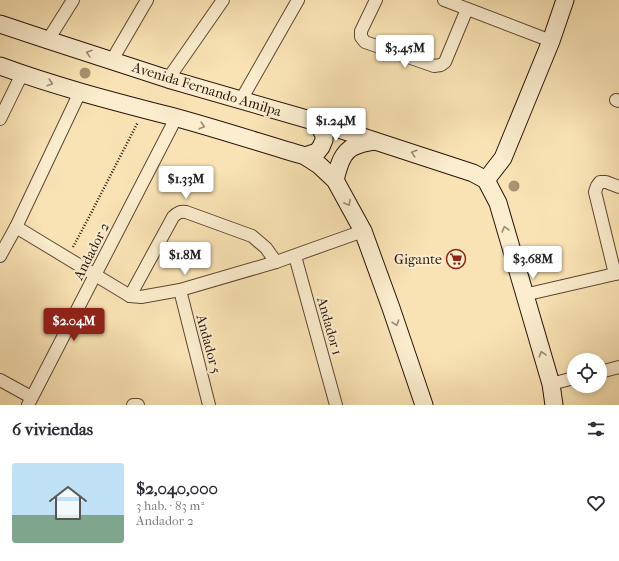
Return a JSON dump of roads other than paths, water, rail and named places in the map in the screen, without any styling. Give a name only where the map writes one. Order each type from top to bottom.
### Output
[{"type":"street","points":[[48,40],[73,0]]},
{"type":"street","points":[[112,60],[147,0]]},
{"type":"street","points":[[168,79],[223,0]]},
{"type":"street","points":[[241,100],[298,0]]},
{"type":"street","points":[[376,0],[361,31],[361,37],[365,42],[434,66],[441,65],[444,62],[467,9]]},
{"type":"street","points":[[444,0],[551,41]]},
{"type":"street","points":[[554,405],[551,384],[498,203],[486,180],[503,158],[551,41],[565,0]]},
{"type":"street","name":"Avenida Fernando Amilpa","points":[[4,28],[48,40],[168,79],[318,122],[456,167],[473,173],[486,180]]},
{"type":"street","points":[[0,66],[80,92],[176,118],[305,156],[320,165],[335,180],[363,231],[424,405]]},
{"type":"street","points":[[0,119],[22,74]]},
{"type":"street","points":[[0,256],[16,227],[80,92]]},
{"type":"street","name":"Andador 2","points":[[30,401],[176,118]]},
{"type":"street","points":[[305,156],[318,152],[324,140],[324,135],[318,122]]},
{"type":"street","points":[[335,180],[345,154],[352,147],[374,140]]},
{"type":"street","points":[[524,295],[617,273],[595,192],[600,182],[606,182],[619,187]]},
{"type":"street","points":[[130,296],[173,217],[179,212],[186,212],[252,236],[266,248],[276,262]]},
{"type":"street","points":[[16,227],[130,296],[141,297],[180,290],[276,262],[363,231]]},
{"type":"street","name":"Andador 1","points":[[295,256],[336,405]]},
{"type":"street","name":"Andador 5","points":[[180,290],[209,405]]},
{"type":"street","points":[[607,370],[619,367]]},
{"type":"street","points":[[0,380],[30,401]]},
{"type":"street","points":[[551,384],[567,380]]},
{"type":"street","points":[[133,405],[138,405]]},
{"type":"place","name":"Gigante","points":[[456,259]]}]
